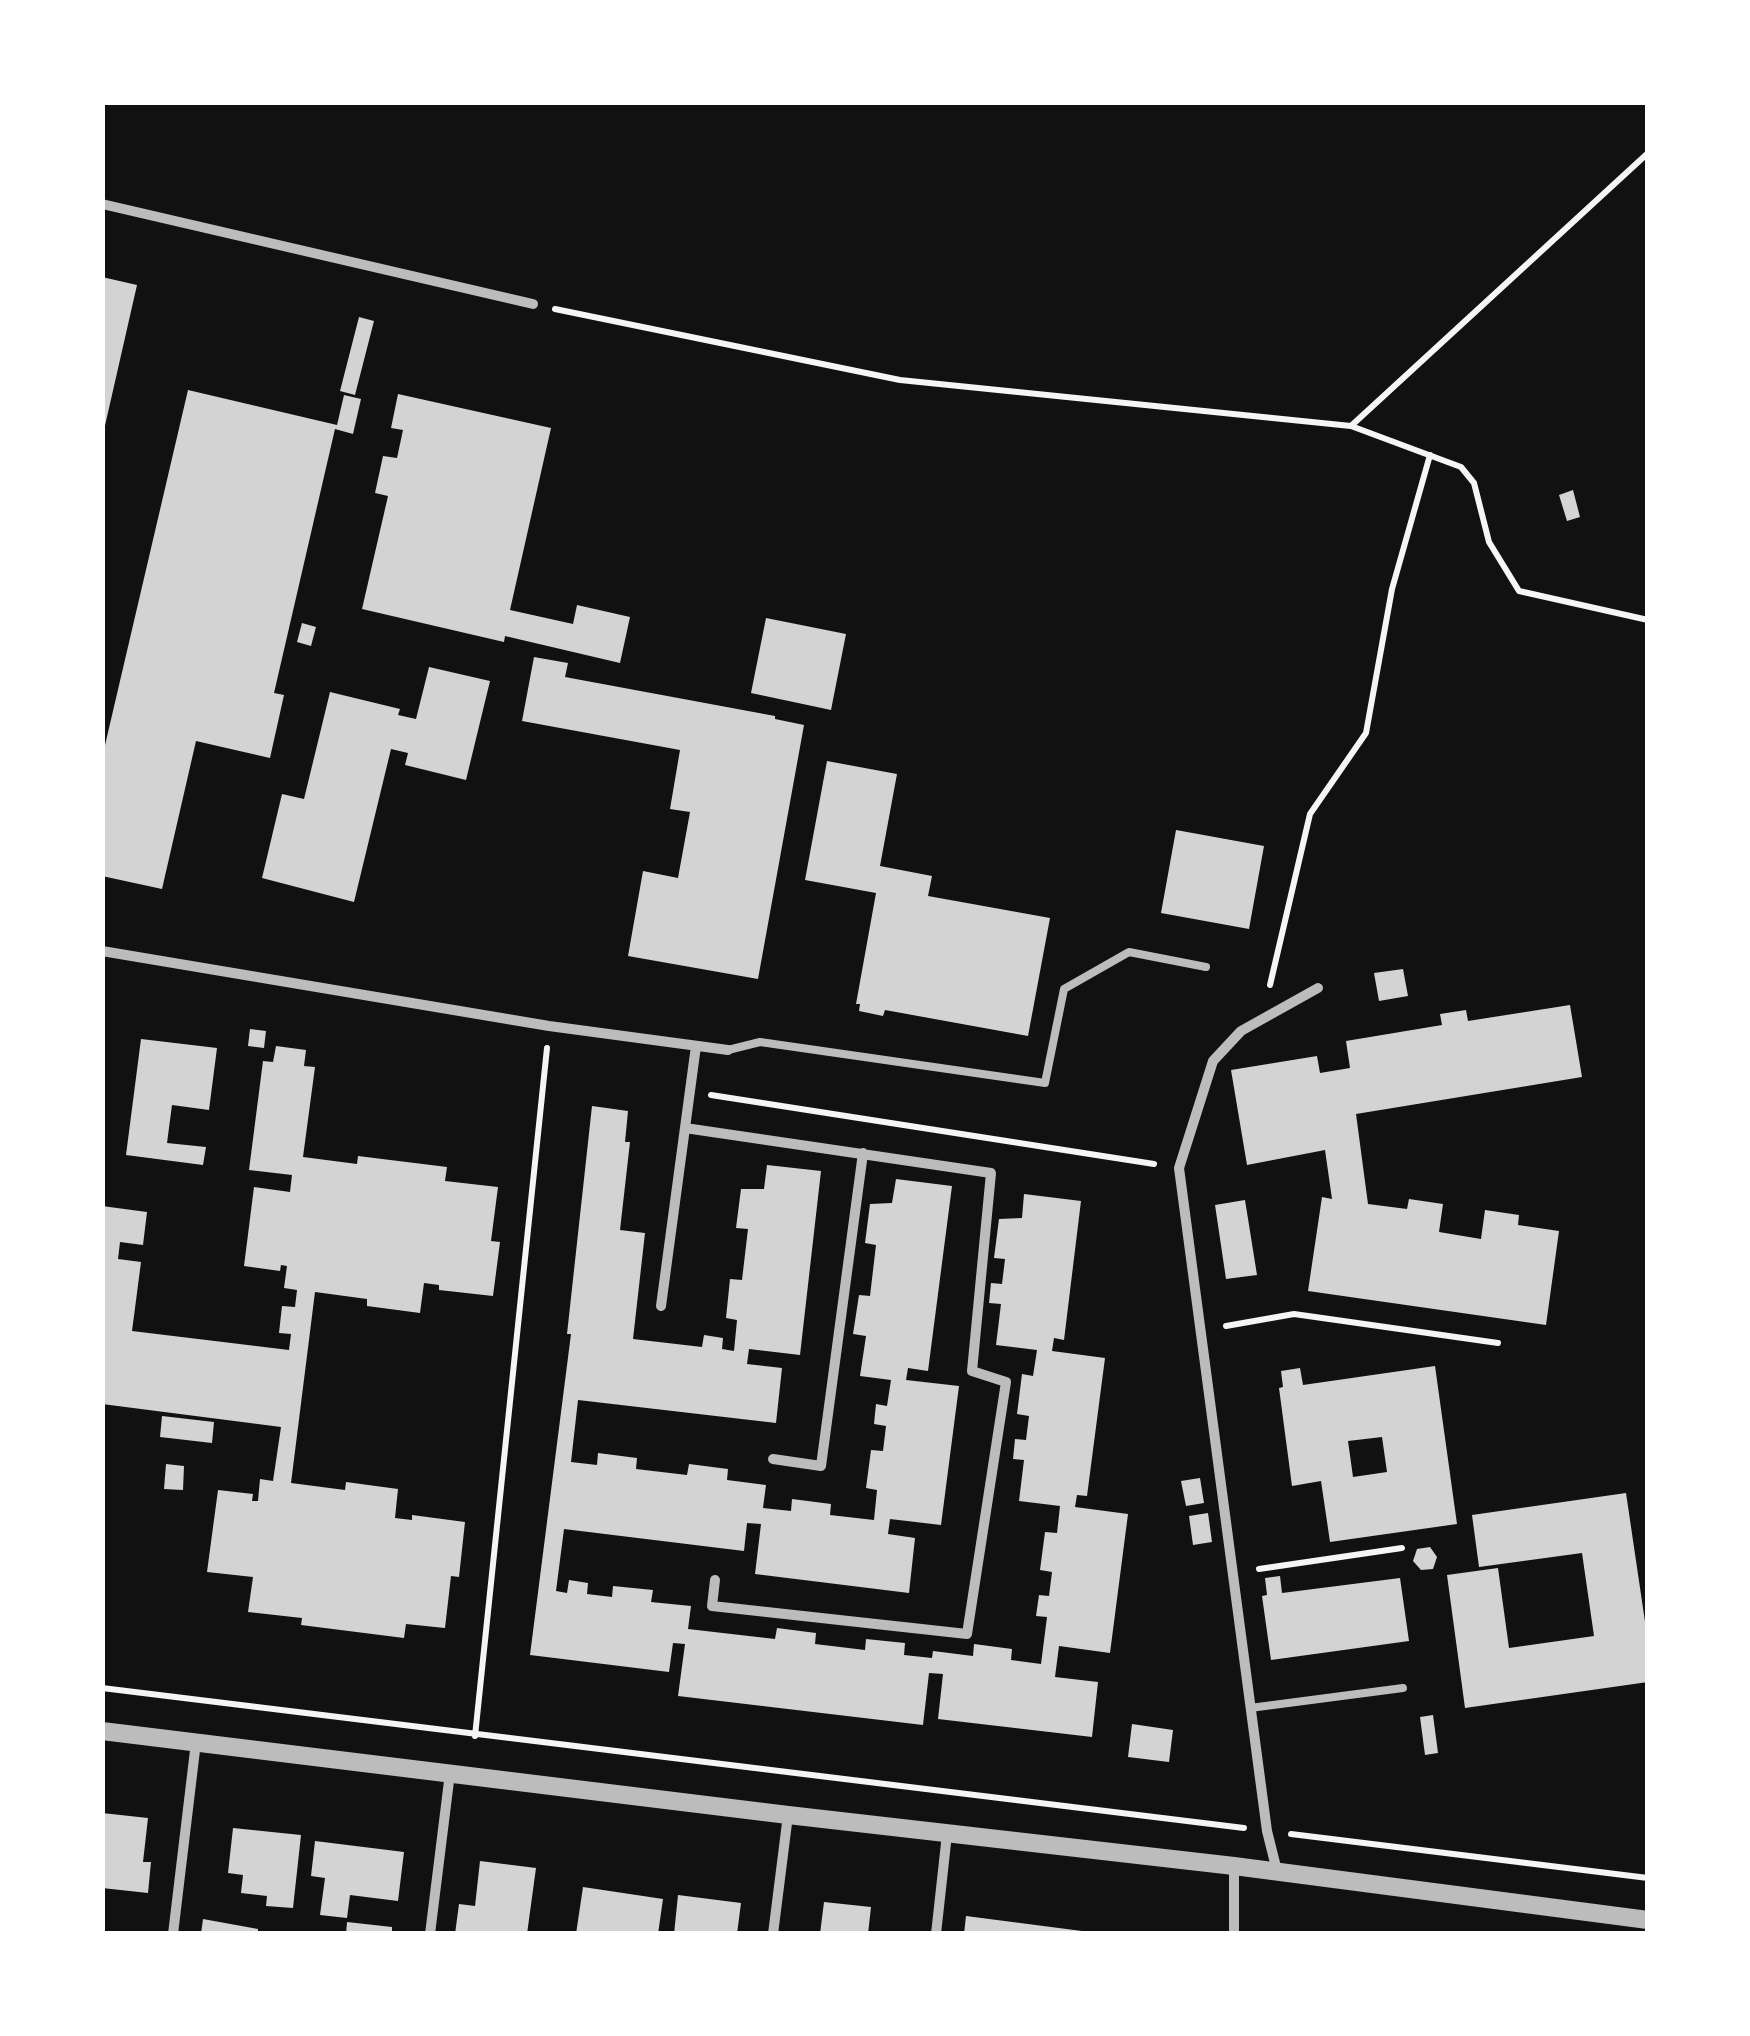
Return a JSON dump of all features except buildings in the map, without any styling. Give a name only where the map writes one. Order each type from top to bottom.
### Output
[{"type":"street","points":[[102,204],[533,304]]},
{"type":"street","points":[[102,952],[549,1026],[728,1050]]},
{"type":"street","points":[[1277,1872],[1266,1831],[1179,1168],[1212,1061],[1241,1032],[1318,988]]},
{"type":"street","points":[[661,1306],[696,1046]]},
{"type":"street","points":[[686,1128],[991,1172],[972,1371],[1006,1382],[967,1634],[712,1606],[715,1580]]},
{"type":"street","points":[[773,1459],[820,1466],[863,1153]]},
{"type":"street","points":[[102,1731],[1234,1866],[1648,1920]]},
{"type":"street","points":[[173,1934],[196,1742]]},
{"type":"street","points":[[430,1934],[459,1774]]},
{"type":"street","points":[[773,1934],[788,1815]]},
{"type":"street","points":[[936,1934],[946,1834]]},
{"type":"street","points":[[1234,1866],[1234,1934]]},
{"type":"lane","points":[[728,1050],[760,1042],[1045,1083],[1064,989],[1129,952],[1206,968]]},
{"type":"lane","points":[[1250,1708],[1403,1688]]},
{"type":"path","points":[[1352,426],[1648,153]]},
{"type":"path","points":[[533,304],[900,380],[1352,426],[1461,467],[1474,483],[1489,542],[1519,591],[1648,620]]},
{"type":"path","points":[[1261,1020],[1310,814],[1366,733],[1392,589],[1430,455]]},
{"type":"path","points":[[459,1774],[476,1735],[549,1026]]},
{"type":"path","points":[[690,1092],[1179,1168]]},
{"type":"path","points":[[1200,1331],[1294,1314],[1498,1343]]},
{"type":"path","points":[[1233,1572],[1402,1548]]},
{"type":"path","points":[[102,1688],[1648,1878]]}]
